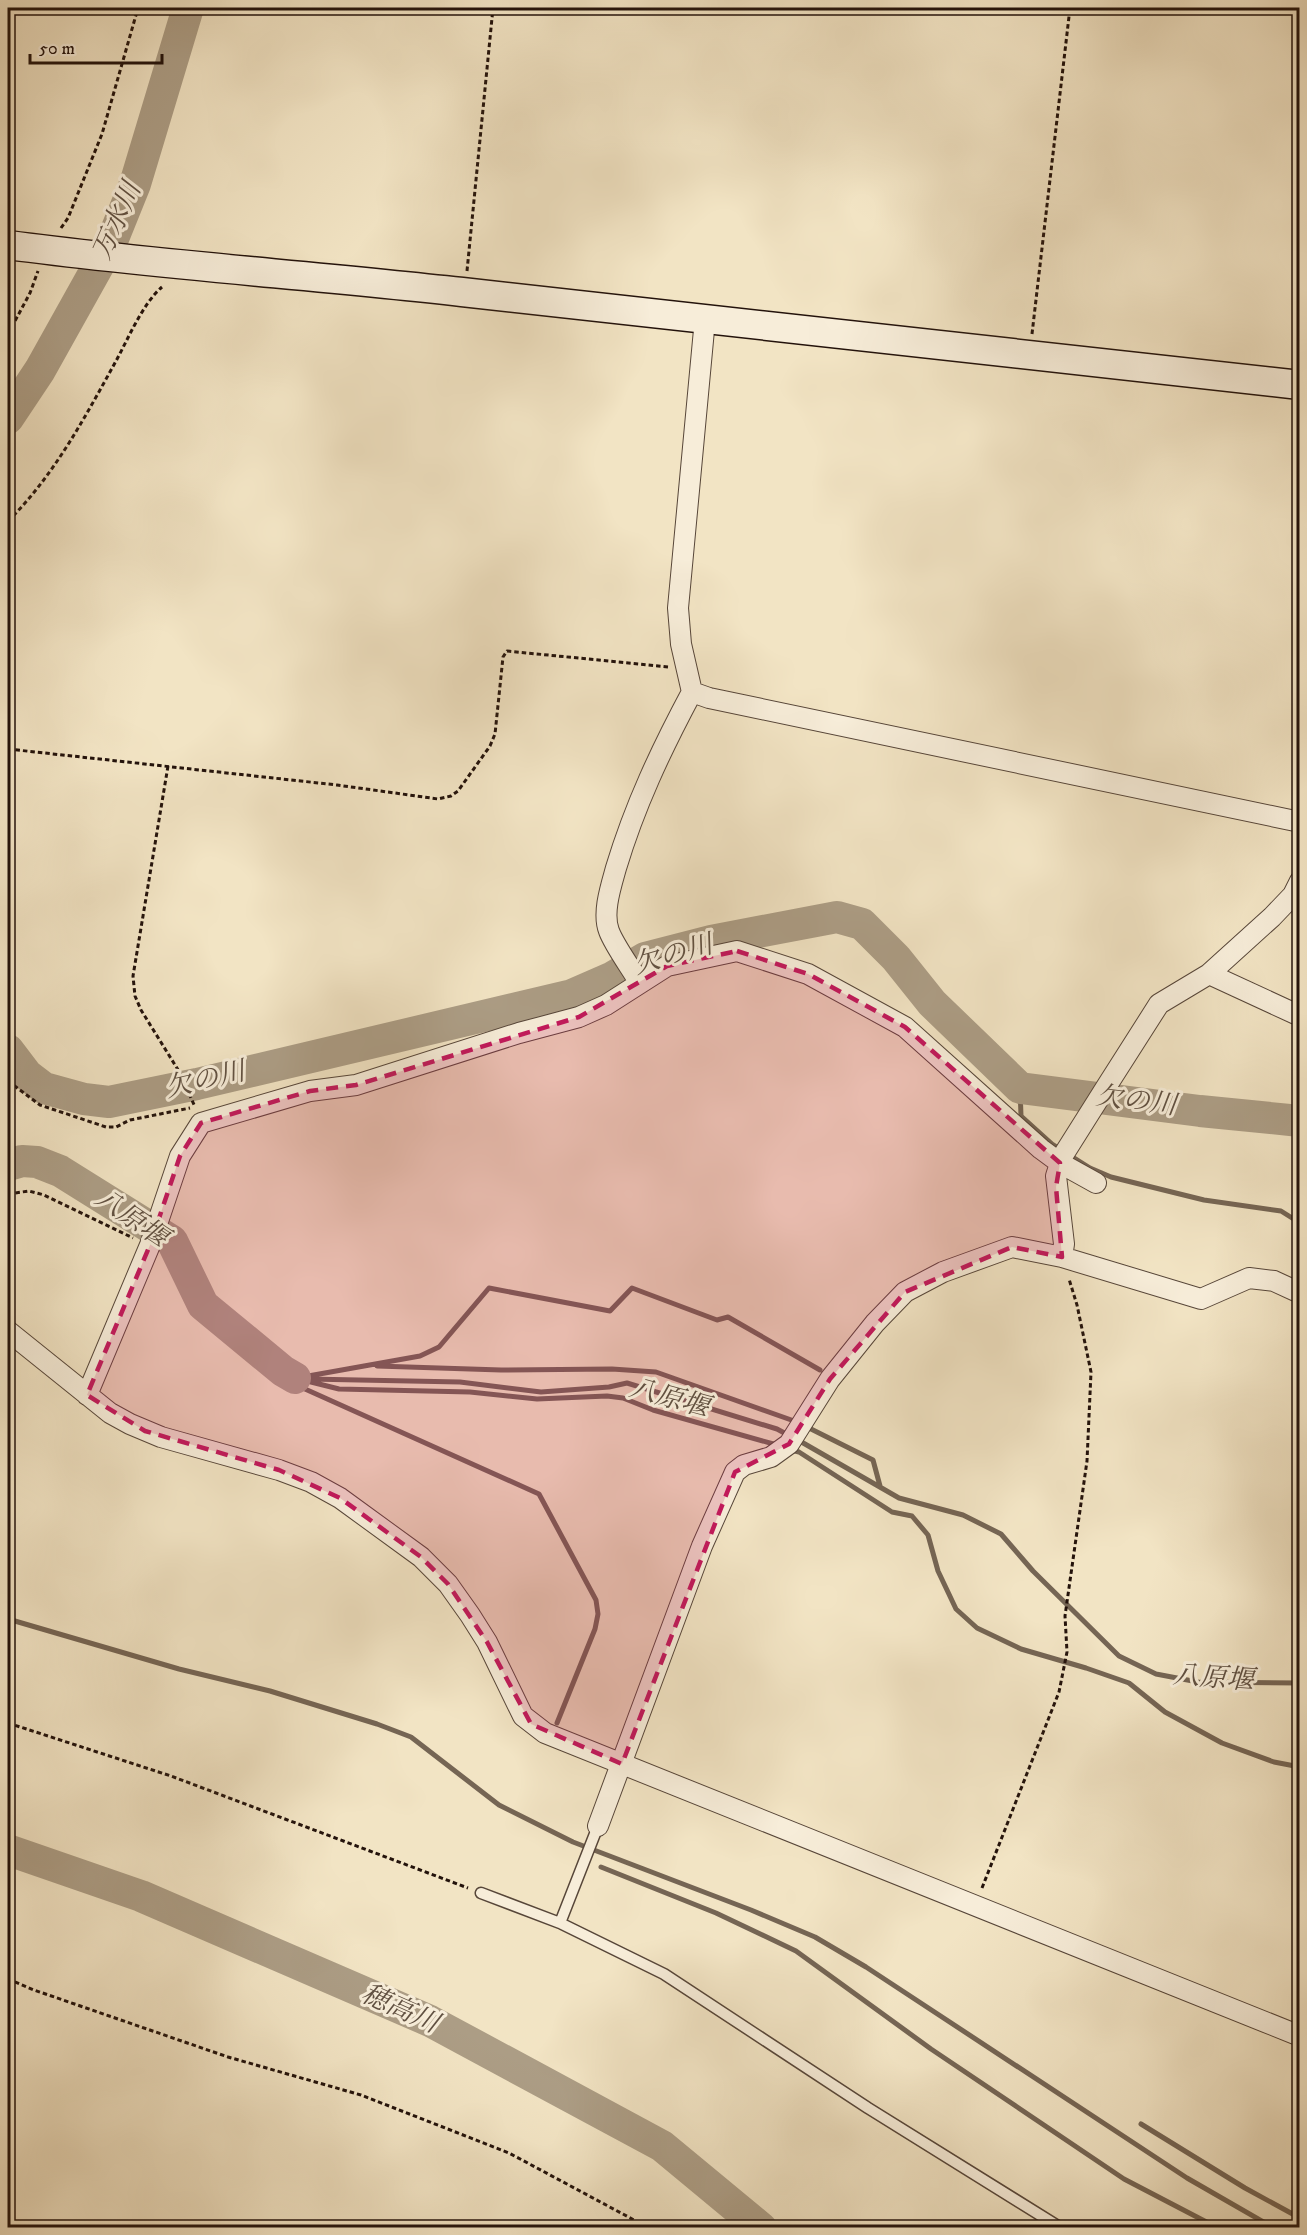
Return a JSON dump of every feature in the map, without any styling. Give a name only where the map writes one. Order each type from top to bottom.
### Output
[{"type":"street","points":[[8,245],[465,292],[1029,357],[1299,385]]},
{"type":"street","points":[[637,979],[609,931],[608,921],[612,883],[629,823],[647,779],[692,692],[681,644],[678,597],[705,319]]},
{"type":"street","points":[[692,692],[721,701],[1299,822]]},
{"type":"street","points":[[1062,1257],[1064,1244],[1056,1176],[1064,1154],[1108,1084],[1159,1004],[1209,974],[1272,917],[1293,895],[1299,881]]},
{"type":"street","points":[[87,1395],[154,1233],[180,1155],[201,1123],[310,1091],[356,1085],[519,1033],[579,1017],[606,1005],[637,979],[667,966],[737,951],[808,974],[905,1027],[1041,1149],[1064,1154],[1096,1183]]},
{"type":"street","points":[[1209,974],[1299,1016]]},
{"type":"street","points":[[595,1834],[702,1546],[735,1472],[744,1465],[771,1457],[789,1444],[830,1379],[875,1323],[905,1292],[943,1272],[1012,1247],[1062,1257],[1200,1299],[1249,1278],[1274,1281],[1299,1293]]},
{"type":"street","points":[[8,1331],[110,1413],[145,1431],[279,1470],[311,1482],[340,1498],[421,1557],[448,1584],[487,1642],[523,1716],[546,1733],[976,1904],[1299,2036]]},
{"type":"lane","points":[[560,1923],[595,1834]]},
{"type":"lane","points":[[481,1893],[560,1923],[664,1974],[878,2114],[1061,2228]]},
{"type":"path","points":[[8,334],[53,251],[102,134],[138,8]]},
{"type":"path","points":[[465,292],[493,8]]},
{"type":"path","points":[[1029,357],[1070,8]]},
{"type":"path","points":[[8,521],[64,451],[141,315],[160,287],[168,286]]},
{"type":"path","points":[[8,749],[438,799],[458,791],[490,746],[495,734],[503,657],[507,651],[686,669]]},
{"type":"path","points":[[168,766],[134,976],[135,996],[193,1100]]},
{"type":"path","points":[[8,1081],[40,1105],[106,1127],[116,1126],[130,1120],[195,1108]]},
{"type":"path","points":[[8,1194],[29,1191],[44,1195],[154,1233]]},
{"type":"path","points":[[976,1904],[1059,1692],[1067,1652],[1065,1616],[1087,1461],[1092,1372],[1077,1305],[1062,1257]]},
{"type":"path","points":[[8,1722],[171,1776],[481,1893]]},
{"type":"path","points":[[8,1979],[228,2057],[361,2095],[509,2153],[649,2228]]},
{"type":"highlighted area","points":[[737,951],[808,974],[905,1027],[1060,1163],[1056,1187],[1062,1257],[1012,1247],[905,1292],[830,1379],[789,1444],[735,1472],[622,1764],[531,1724],[487,1642],[448,1584],[421,1557],[340,1498],[279,1470],[145,1431],[87,1395],[150,1245],[180,1156],[201,1123],[310,1091],[356,1085],[579,1017],[667,966]]},
{"type":"waterway","name":"万水川","points":[[8,418],[40,370],[112,241],[135,184],[188,8]]},
{"type":"waterway","name":"欠の川","points":[[8,1050],[27,1075],[44,1088],[84,1099],[109,1102],[197,1084],[572,995],[611,978],[645,958],[711,941],[837,917],[862,924],[896,958],[932,1003],[1020,1088],[1300,1121]]},
{"type":"waterway","points":[[1020,1088],[1021,1116],[1052,1144],[1090,1168],[1111,1177],[1204,1200],[1281,1211],[1300,1223]]},
{"type":"waterway","name":"八原堰","points":[[8,1165],[22,1161],[37,1162],[60,1171],[172,1241],[203,1305],[283,1371],[295,1378]]},
{"type":"waterway","points":[[297,1378],[420,1356],[439,1347],[489,1288],[610,1311],[632,1288],[717,1320],[728,1317],[820,1370]]},
{"type":"waterway","points":[[377,1366],[501,1370],[612,1369],[656,1372],[797,1422]]},
{"type":"waterway","points":[[295,1378],[339,1389],[470,1392],[537,1399],[607,1396],[623,1398],[653,1410],[777,1445]]},
{"type":"waterway","points":[[297,1379],[305,1389],[539,1494],[596,1600],[598,1614],[595,1629],[557,1723]]},
{"type":"waterway","name":"八原堰","points":[[308,1379],[460,1382],[541,1392],[609,1387],[627,1383],[777,1429],[790,1436]]},
{"type":"waterway","points":[[805,1426],[873,1460],[880,1486]]},
{"type":"waterway","name":"八原堰","points":[[798,1440],[899,1498],[963,1515],[1001,1534],[1033,1571],[1119,1656],[1156,1674],[1198,1682],[1300,1683]]},
{"type":"waterway","points":[[791,1450],[799,1452],[892,1512],[912,1516],[928,1535],[938,1571],[956,1609],[977,1628],[1021,1649],[1129,1683],[1165,1712],[1222,1743],[1274,1762],[1300,1767]]},
{"type":"waterway","points":[[8,1619],[179,1669],[270,1691],[377,1724],[411,1737],[499,1805],[573,1842],[815,1937],[866,1967],[1187,2178],[1274,2228]]},
{"type":"waterway","name":"穂高川","points":[[8,1850],[141,1896],[430,2021],[662,2146],[761,2228]]},
{"type":"waterway","points":[[601,1867],[716,1913],[796,1951],[931,2049],[1124,2179],[1218,2228]]},
{"type":"waterway","points":[[1141,2124],[1245,2188],[1300,2218]]}]
